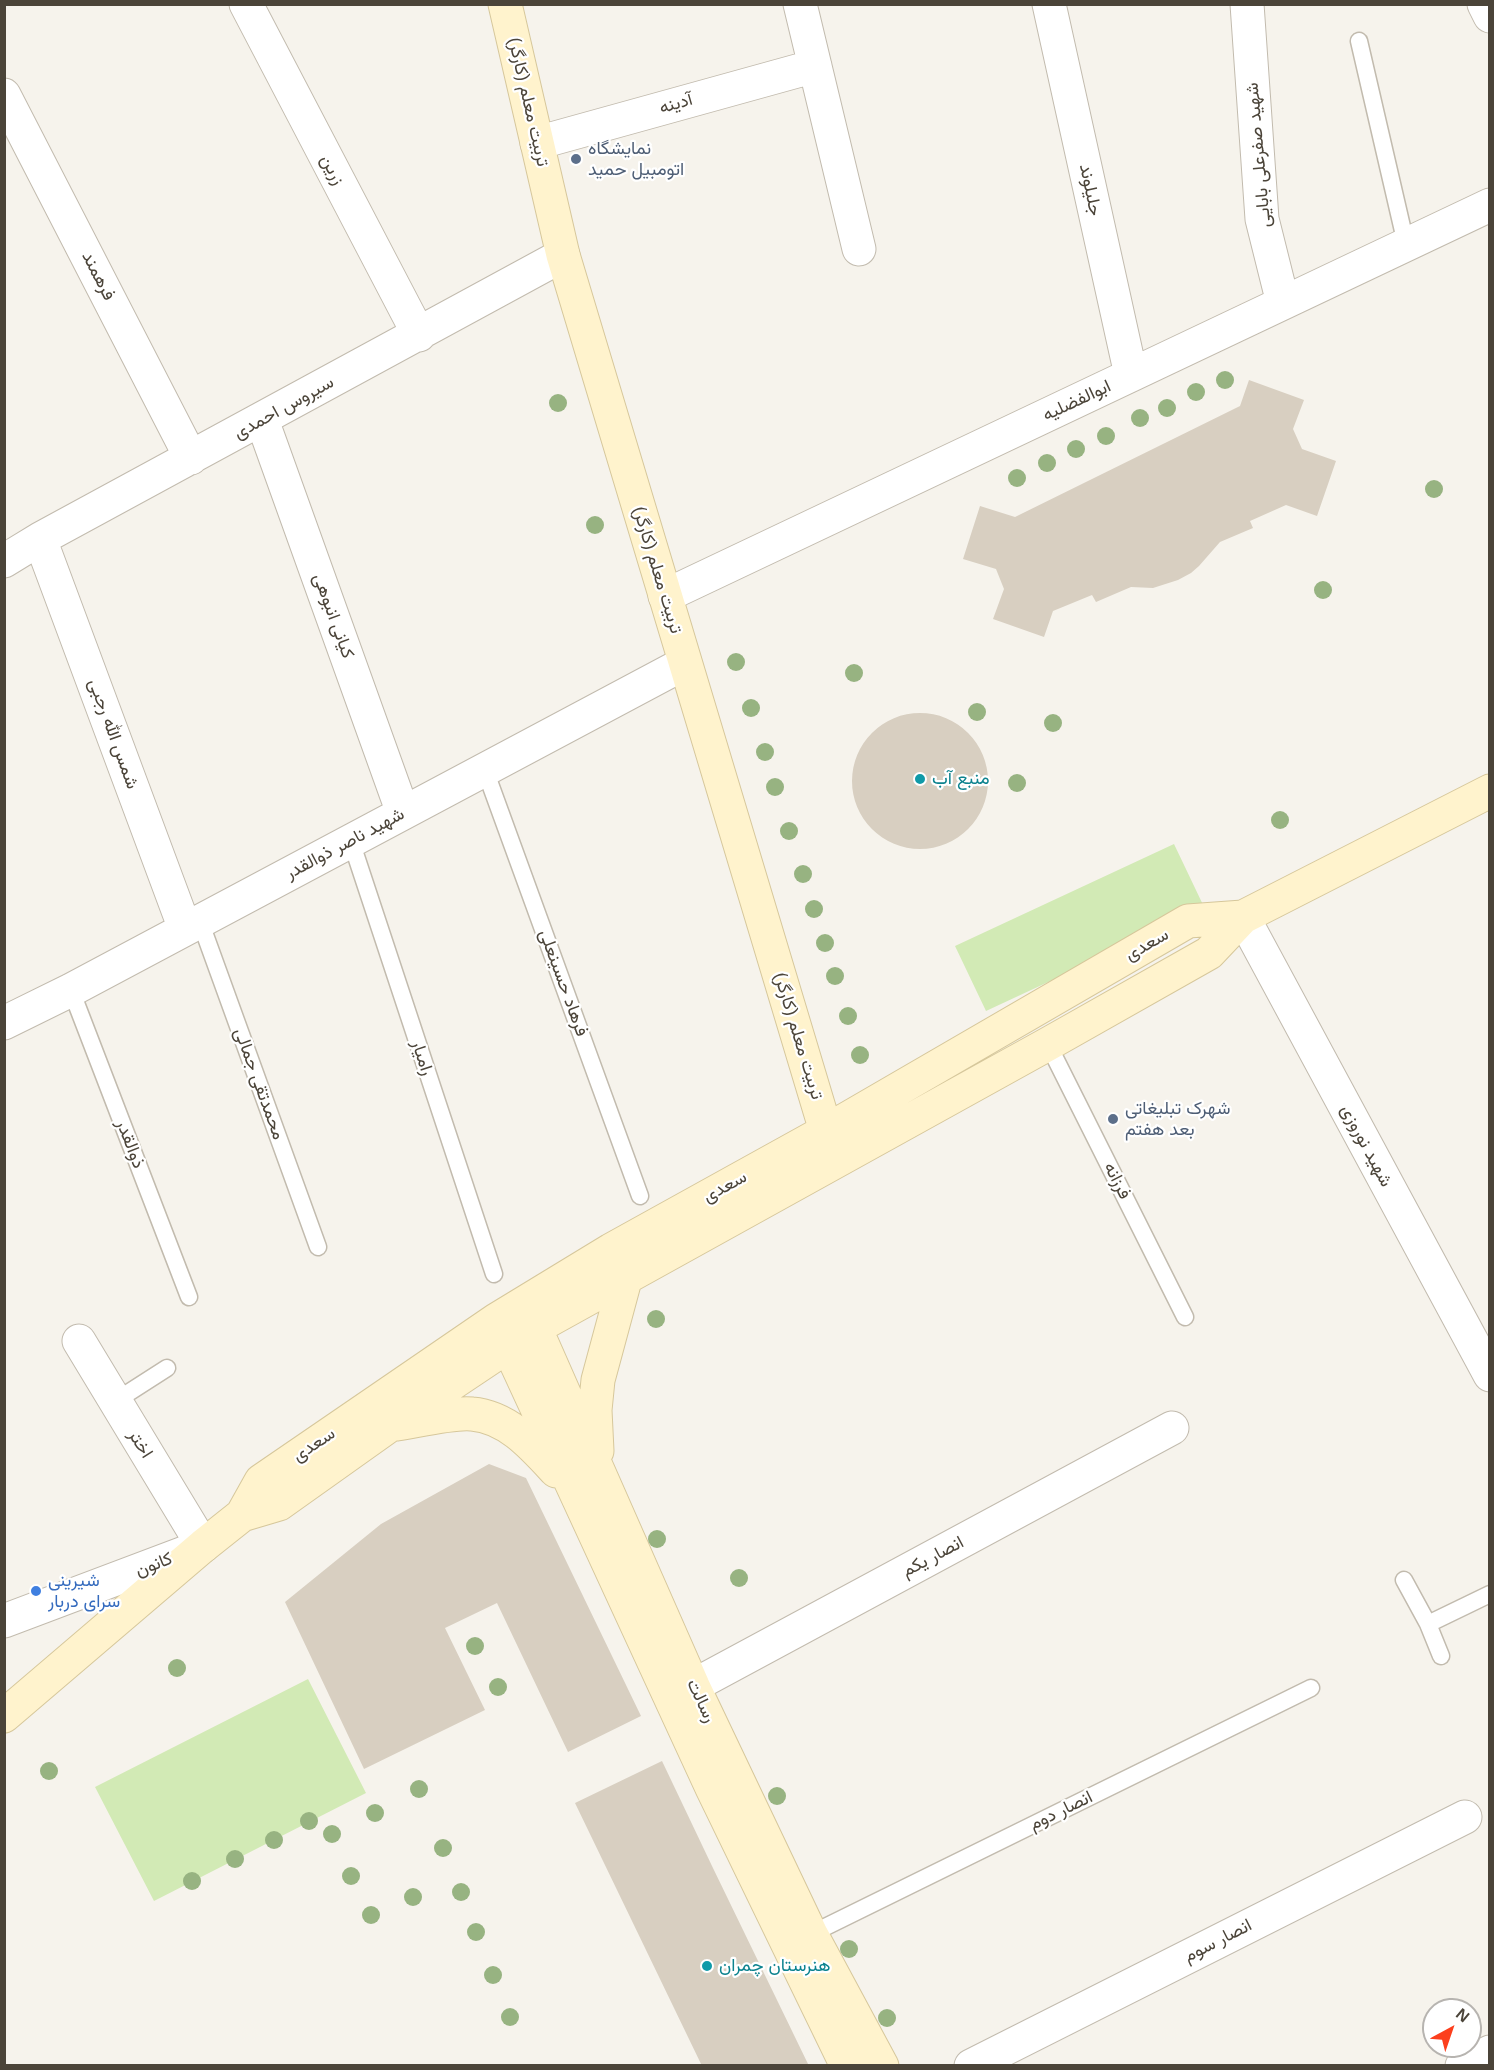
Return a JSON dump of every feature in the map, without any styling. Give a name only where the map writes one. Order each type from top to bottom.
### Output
[{"type":"main road","name":"تربیت معلم (کارگر)","points":[[505,4],[563,255],[826,1131]]},
{"type":"main road","name":"سعدی","points":[[530,1315],[625,1280],[1209,953],[1243,917],[1490,791]]},
{"type":"main road","name":"سعدی","points":[[242,1515],[261,1481],[530,1315],[611,1250],[826,1131],[1188,921],[1243,917]]},
{"type":"main road","points":[[390,1425],[471,1414],[499,1420],[587,1483],[598,1380],[625,1280]]},
{"type":"main road","name":"رسالت","points":[[530,1315],[587,1483],[712,1788],[847,2066]]},
{"type":"main road","name":"سعدی","points":[[4,1716],[242,1515],[279,1504],[390,1425],[502,1333]]},
{"type":"main road","name":"رسالت","points":[[502,1333],[587,1483],[693,1686],[811,1934],[882,2066]]},
{"type":"street","name":"زرین","points":[[246,4],[418,335]]},
{"type":"street","points":[[800,4],[859,249]]},
{"type":"street","name":"جلیلوند","points":[[1049,4],[1131,375]]},
{"type":"street","name":"شهید صفرعلی بابایی","points":[[1247,4],[1262,219],[1283,303]]},
{"type":"street","points":[[1484,4],[1490,16]]},
{"type":"street","name":"آدینه","points":[[537,143],[814,66]]},
{"type":"street","name":"فرهمند","points":[[4,95],[191,458]]},
{"type":"street","name":"ابوالفضلیه","points":[[665,596],[1490,205]]},
{"type":"street","name":"سیروس احمدی","points":[[4,561],[40,538],[262,420],[563,255]]},
{"type":"street","name":"کیانی انبوهی","points":[[262,420],[403,813]]},
{"type":"street","name":"شمس الله رجبی","points":[[40,538],[192,925]]},
{"type":"street","name":"شهید ناصر ذوالقدر","points":[[4,1023],[351,842],[685,663]]},
{"type":"street","name":"شهید نوروزی","points":[[1243,917],[1490,1375]]},
{"type":"street","name":"اختر","points":[[78,1341],[203,1546]]},
{"type":"street","name":"انصار یکم","points":[[693,1686],[1172,1428]]},
{"type":"street","name":"کانون","points":[[4,1621],[203,1546]]},
{"type":"street","name":"انصار سوم","points":[[971,2066],[1465,1817]]},
{"type":"street","points":[[1462,2066],[1490,2052]]},
{"type":"lane","points":[[1359,41],[1406,244]]},
{"type":"lane","name":"فرهاد حسینعلی","points":[[485,770],[640,1196]]},
{"type":"lane","name":"رامیار","points":[[351,842],[494,1274]]},
{"type":"lane","name":"محمدتقی جمالی","points":[[192,925],[318,1247]]},
{"type":"lane","name":"ذوالقدر","points":[[71,990],[189,1297]]},
{"type":"lane","name":"فرزانه","points":[[1048,1044],[1185,1317]]},
{"type":"lane","points":[[114,1402],[167,1368]]},
{"type":"lane","points":[[1404,1580],[1442,1656]]},
{"type":"lane","points":[[1428,1624],[1490,1594]]},
{"type":"lane","name":"انصار دوم","points":[[811,1934],[1311,1688]]},
{"type":"green space","points":[[1174,844],[1205,909],[986,1011],[955,946]]},
{"type":"green space","points":[[308,1679],[366,1793],[154,1901],[95,1787]]},
{"type":"building","points":[[1249,380],[1304,400],[1293,429],[1302,449],[1336,461],[1317,516],[1286,505],[1250,521],[1253,528],[1220,542],[1199,566],[1178,580],[1153,588],[1131,587],[1096,602],[1092,595],[1053,611],[1044,637],[993,619],[1004,589],[996,569],[963,559],[980,506],[1015,517],[1240,406]]},
{"type":"building","points":[[920,713],[946,718],[958,724],[968,733],[977,743],[983,755],[988,781],[983,807],[977,819],[968,829],[958,838],[946,844],[920,849],[894,844],[882,838],[872,829],[863,819],[857,807],[852,781],[857,755],[863,743],[872,733],[882,724],[894,718]]},
{"type":"building","points":[[489,1464],[526,1478],[641,1716],[568,1752],[497,1603],[445,1628],[485,1710],[364,1769],[285,1602],[381,1524]]},
{"type":"building","name":"هنرستان چمران","points":[[662,1761],[809,2066],[702,2066],[575,1803]]},
{"type":"place","name":"نمایشگاه اتومبیل حمید","points":[[576,159]]},
{"type":"place","name":"منبع آب","points":[[920,779]]},
{"type":"place","name":"شهرک تبلیغاتی بعد هفتم","points":[[1113,1119]]},
{"type":"place","name":"شیرینی سرای دربار","points":[[36,1591]]},
{"type":"place","name":"هنرستان چمران","points":[[707,1966]]}]
